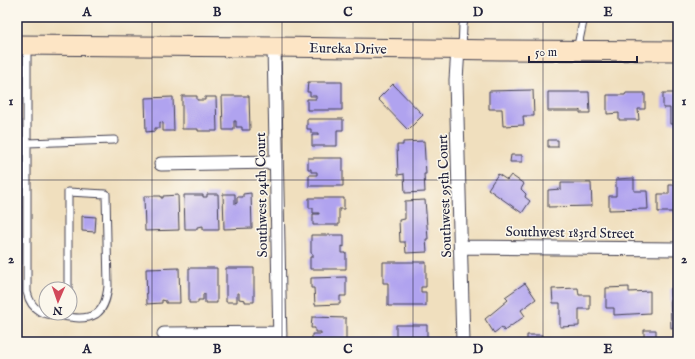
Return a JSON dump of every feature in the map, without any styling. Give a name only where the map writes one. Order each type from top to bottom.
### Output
[{"type":"main road","name":"Eureka Drive","points":[[22,46],[678,51]]},
{"type":"street","name":"Southwest 94th Court","points":[[274,47],[280,338]]},
{"type":"street","name":"Southwest 95th Court","points":[[460,49],[456,80],[463,342]]},
{"type":"street","points":[[161,164],[276,162]]},
{"type":"street","name":"Southwest 183rd Street","points":[[461,247],[678,249]]},
{"type":"street","points":[[164,334],[280,338]]},
{"type":"lane","points":[[460,49],[465,17]]},
{"type":"lane","points":[[577,51],[584,17]]},
{"type":"lane","points":[[22,46],[27,143],[27,292],[29,300],[38,309]]},
{"type":"lane","points":[[27,143],[114,140]]},
{"type":"lane","points":[[68,281],[68,192],[106,194],[107,298],[103,306],[96,314],[78,318]]},
{"type":"building","points":[[308,82],[342,82],[342,110],[307,110],[307,99],[316,99],[316,96],[310,96],[310,92],[307,92]]},
{"type":"building","points":[[393,84],[423,115],[408,130],[378,99]]},
{"type":"building","points":[[675,89],[678,89],[678,124],[670,124],[670,108],[663,108],[663,93],[675,93]]},
{"type":"building","points":[[533,90],[534,116],[523,116],[524,125],[503,126],[502,109],[489,109],[489,91]]},
{"type":"building","points":[[548,92],[589,92],[590,113],[580,113],[580,110],[548,111]]},
{"type":"building","points":[[626,93],[645,93],[645,109],[638,109],[639,120],[619,120],[619,113],[607,114],[607,95],[625,95]]},
{"type":"building","points":[[182,96],[197,96],[197,100],[205,100],[205,97],[216,97],[217,131],[182,129]]},
{"type":"building","points":[[222,96],[249,96],[250,130],[242,130],[242,127],[236,127],[236,121],[234,121],[234,130],[223,130]]},
{"type":"building","points":[[173,97],[174,131],[163,131],[163,123],[160,122],[160,128],[155,128],[155,131],[146,132],[145,98]]},
{"type":"building","points":[[307,119],[343,119],[343,130],[337,130],[337,146],[312,146],[312,135],[318,135],[318,133],[311,133],[311,129],[307,129]]},
{"type":"building","points":[[548,140],[558,140],[558,147],[548,147]]},
{"type":"building","points":[[424,141],[426,174],[424,174],[425,192],[405,193],[404,174],[398,175],[397,145],[403,145],[403,142]]},
{"type":"building","points":[[511,155],[522,155],[522,162],[510,162]]},
{"type":"building","points":[[308,158],[343,158],[343,186],[309,186],[309,175],[317,175],[317,172],[311,172],[311,169],[308,169]]},
{"type":"building","points":[[498,174],[507,180],[511,175],[524,184],[521,189],[526,194],[525,197],[530,201],[522,213],[488,189]]},
{"type":"building","points":[[634,178],[634,191],[647,191],[648,209],[609,210],[609,196],[616,196],[616,179]]},
{"type":"building","points":[[561,183],[591,183],[592,206],[548,207],[548,190],[561,189]]},
{"type":"building","points":[[678,184],[678,214],[673,214],[673,212],[658,212],[658,194],[669,194],[669,185]]},
{"type":"building","points":[[251,193],[252,228],[224,229],[223,194],[235,194],[235,204],[237,203],[237,197],[243,197],[243,194]]},
{"type":"building","points":[[207,194],[218,194],[219,230],[203,230],[203,226],[197,227],[197,229],[185,229],[184,195],[203,195],[203,197],[207,197]]},
{"type":"building","points":[[178,195],[179,230],[145,231],[144,196],[161,196],[161,198],[163,198],[163,196]]},
{"type":"building","points":[[309,198],[344,198],[344,209],[339,209],[339,225],[313,225],[313,214],[319,213],[313,213],[313,208],[309,208]]},
{"type":"building","points":[[425,200],[428,239],[426,239],[427,252],[406,253],[405,242],[400,242],[399,220],[405,219],[405,201]]},
{"type":"building","points":[[82,216],[96,217],[95,232],[82,231]]},
{"type":"building","points":[[311,235],[344,235],[344,247],[342,246],[342,253],[346,253],[346,269],[310,269],[310,257],[313,257],[313,254],[311,253]]},
{"type":"building","points":[[383,262],[426,262],[426,287],[421,287],[421,292],[426,292],[426,306],[388,306],[388,283],[383,283]]},
{"type":"building","points":[[179,268],[180,303],[166,303],[166,301],[162,300],[162,303],[147,304],[146,269]]},
{"type":"building","points":[[189,268],[217,268],[217,303],[205,303],[205,294],[203,294],[203,300],[198,300],[198,303],[189,303]]},
{"type":"building","points":[[226,268],[254,268],[254,302],[245,302],[245,300],[239,299],[239,293],[237,293],[237,302],[226,302]]},
{"type":"building","points":[[346,277],[346,296],[340,296],[340,304],[315,305],[314,288],[311,288],[311,278]]},
{"type":"building","points":[[525,283],[536,299],[521,310],[525,316],[504,331],[502,327],[494,333],[485,319],[508,300],[505,297]]},
{"type":"building","points":[[629,287],[629,292],[650,291],[650,313],[614,315],[614,308],[606,308],[606,288]]},
{"type":"building","points":[[578,288],[579,295],[590,295],[590,309],[579,309],[579,326],[560,327],[560,303],[553,303],[552,289]]},
{"type":"building","points":[[670,289],[678,289],[678,327],[671,328]]},
{"type":"building","points":[[312,317],[346,318],[346,342],[312,342],[312,334],[321,334],[321,332],[315,332],[315,328],[311,328]]},
{"type":"building","points":[[396,325],[427,325],[427,342],[396,342]]},
{"type":"building","points":[[644,330],[656,330],[656,342],[644,342]]},
{"type":"building","points":[[527,335],[542,335],[542,342],[527,342]]}]
